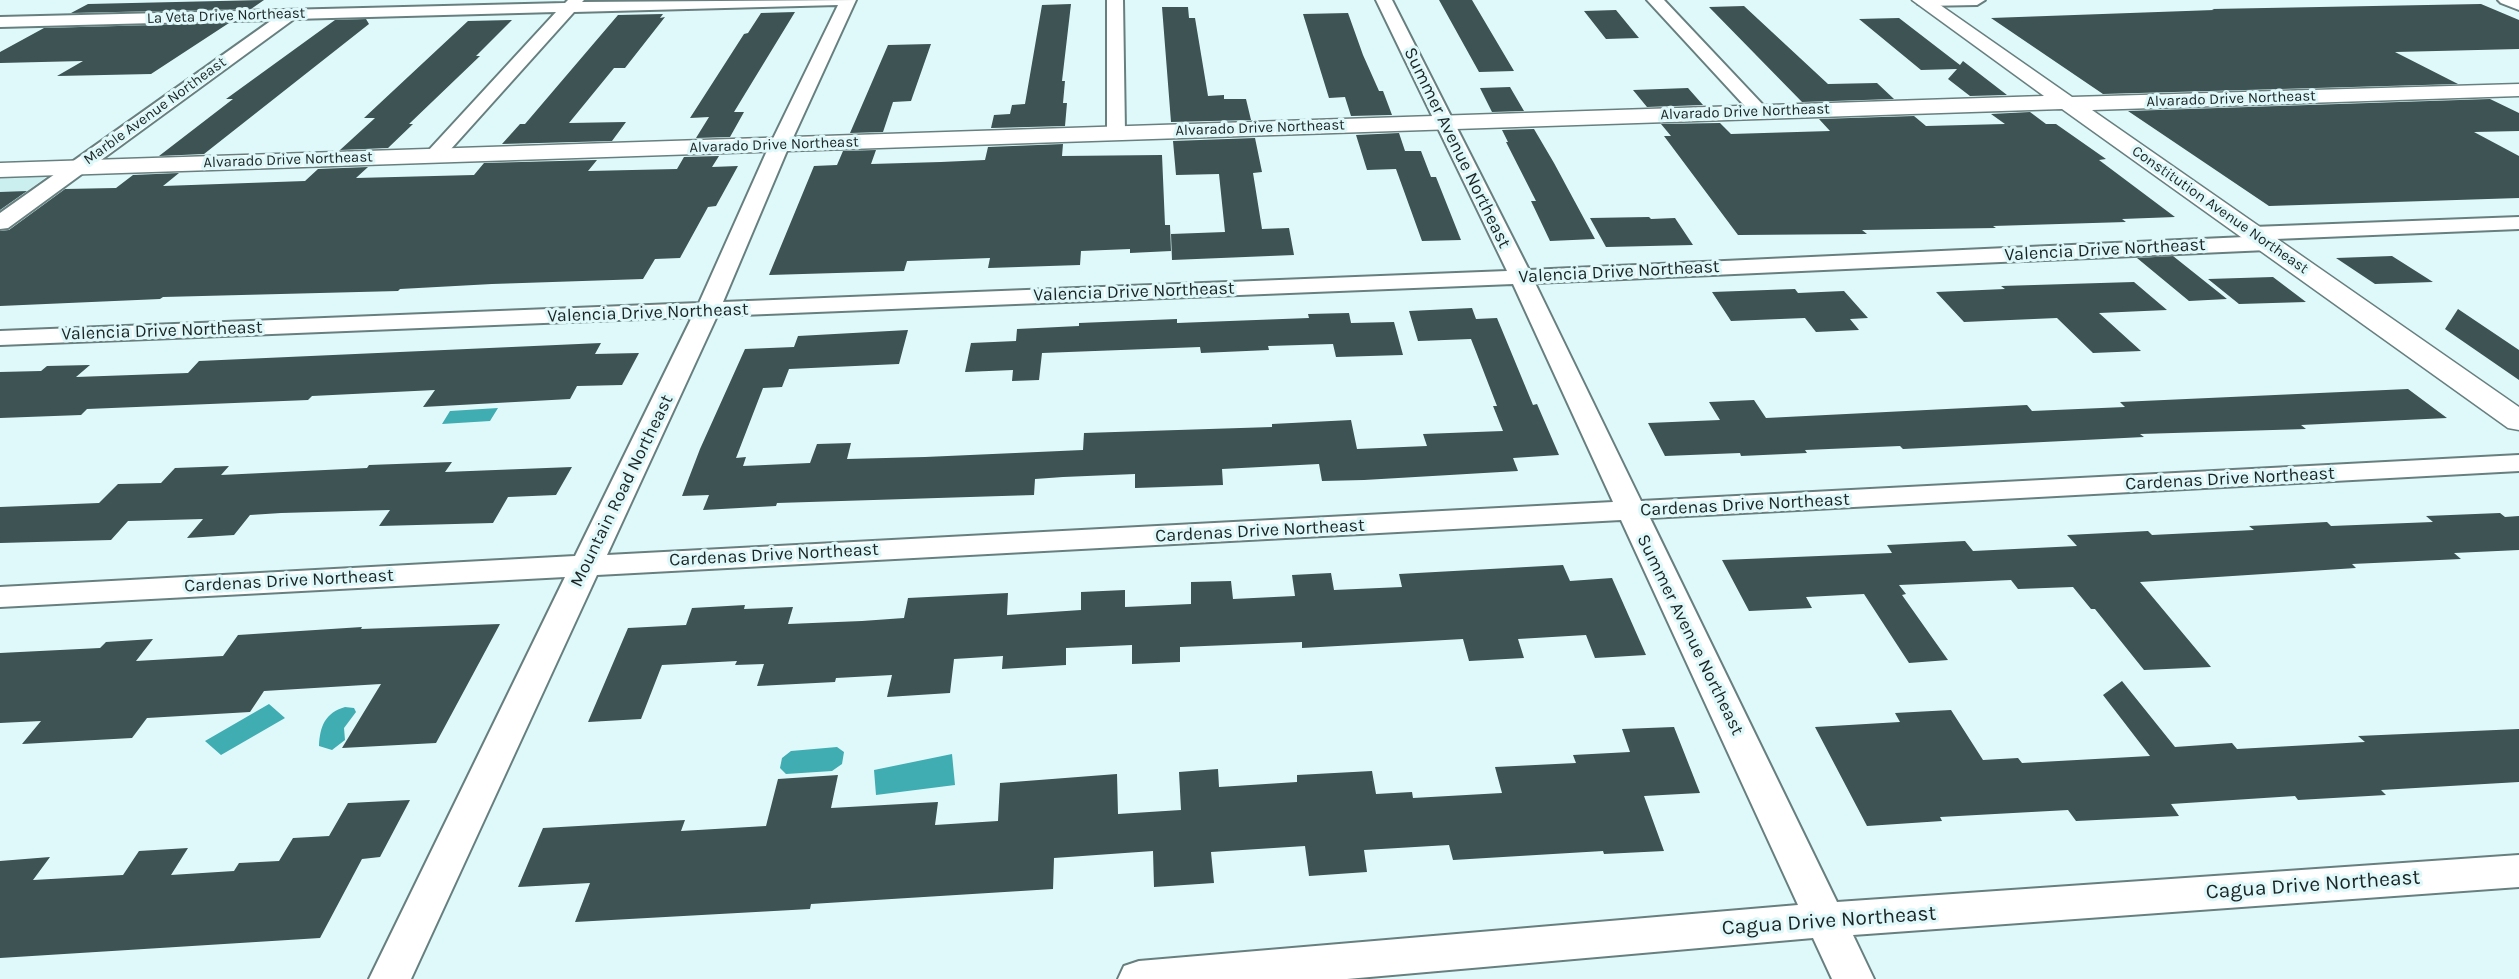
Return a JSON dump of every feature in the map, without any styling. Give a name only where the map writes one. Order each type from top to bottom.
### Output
[{"type":"street","name":"Marble Avenue Northeast","points":[[0,223],[311,0]]},
{"type":"street","name":"La Veta Drive Northeast","points":[[0,22],[290,15],[573,3],[847,0]]},
{"type":"street","name":"Mountain Road Northeast","points":[[390,979],[708,310],[780,145],[847,0]]},
{"type":"street","points":[[1115,0],[1116,132]]},
{"type":"street","name":"Summer Avenue Northeast","points":[[1384,0],[1521,276],[1853,979]]},
{"type":"street","points":[[1655,0],[1759,111]]},
{"type":"street","points":[[1922,1],[1977,0]]},
{"type":"street","points":[[2506,0],[2519,5]]},
{"type":"street","name":"Constitution Avenue Northeast","points":[[1922,1],[2518,419]]},
{"type":"street","points":[[435,155],[573,3]]},
{"type":"street","points":[[0,22],[32,6]]},
{"type":"street","name":"Alvarado Drive Northeast","points":[[0,170],[2041,102],[2070,104],[2519,90]]},
{"type":"street","name":"Valencia Drive Northeast","points":[[0,338],[1521,276],[2519,224]]},
{"type":"street","name":"Cardenas Drive Northeast","points":[[0,597],[2519,463]]},
{"type":"street","name":"Cagua Drive Northeast","points":[[1139,979],[1825,920],[2519,871]]},
{"type":"shaded area","points":[[37,175],[46,177],[0,211],[0,177]]},
{"type":"water","points":[[498,408],[490,421],[442,424],[450,411]]},
{"type":"water","points":[[269,704],[285,718],[221,755],[205,741]]},
{"type":"water","points":[[345,707],[354,708],[356,712],[344,728],[345,740],[332,750],[319,746],[325,721],[333,713]]},
{"type":"water","points":[[837,747],[844,752],[842,764],[832,771],[786,774],[780,768],[782,758],[791,751]]},
{"type":"water","points":[[952,754],[955,785],[876,795],[874,770]]},
{"type":"building","points":[[264,0],[251,9],[71,13],[88,4]]},
{"type":"building","points":[[1439,0],[1472,0],[1514,71],[1479,72]]},
{"type":"building","points":[[1071,4],[1062,81],[1065,81],[1063,103],[1067,103],[1065,126],[991,128],[994,115],[1010,114],[1012,105],[1025,104],[1042,5]]},
{"type":"building","points":[[2481,4],[2519,20],[2519,49],[2395,52],[2458,84],[2103,94],[1991,18],[2214,10],[2212,9]]},
{"type":"building","points":[[1744,6],[1828,84],[1877,83],[1894,99],[1802,102],[1709,7]]},
{"type":"building","points":[[1162,7],[1188,7],[1189,18],[1195,18],[1208,96],[1224,95],[1224,99],[1246,99],[1251,120],[1171,122]]},
{"type":"building","points":[[1616,10],[1639,38],[1606,39],[1584,11]]},
{"type":"building","points":[[795,12],[734,112],[744,112],[730,137],[696,138],[709,117],[690,118],[744,34],[748,33],[761,13]]},
{"type":"building","points":[[1348,13],[1363,55],[1379,91],[1383,91],[1392,115],[1351,116],[1345,97],[1329,98],[1303,14]]},
{"type":"building","points":[[663,14],[660,18],[665,17],[625,68],[614,68],[569,123],[626,122],[612,141],[502,144],[520,124],[525,124],[618,15]]},
{"type":"building","points":[[1899,18],[1960,65],[1963,61],[2007,95],[1970,96],[1948,79],[1957,69],[1921,70],[1859,19]]},
{"type":"building","points":[[366,19],[369,24],[204,154],[159,156],[233,99],[226,99],[335,20]]},
{"type":"building","points":[[512,20],[476,56],[480,56],[409,124],[413,124],[388,148],[340,150],[375,118],[364,118],[468,21]]},
{"type":"building","points":[[229,23],[151,74],[57,76],[83,61],[0,63],[0,52],[44,28]]},
{"type":"building","points":[[931,44],[911,101],[893,102],[883,132],[850,133],[888,45]]},
{"type":"building","points":[[1510,87],[1524,111],[1492,112],[1480,88]]},
{"type":"building","points":[[1688,88],[1703,105],[1647,107],[1633,90]]},
{"type":"building","points":[[2490,99],[2519,113],[2519,131],[2474,132],[2519,156],[2519,198],[2269,206],[2128,111]]},
{"type":"building","points":[[2030,112],[2046,124],[2056,124],[2106,159],[2099,160],[2175,217],[2122,219],[2126,222],[1993,226],[1996,228],[1862,230],[1867,234],[1738,235],[1664,136],[1671,136],[1661,124],[1720,123],[1731,134],[1830,131],[1819,119],[1914,116],[1926,126],[2005,124],[1991,114]]},
{"type":"building","points":[[1534,129],[1595,239],[1550,241],[1531,201],[1536,201],[1502,130]]},
{"type":"building","points":[[1399,133],[1405,151],[1421,151],[1431,177],[1436,177],[1461,240],[1422,241],[1396,169],[1367,170],[1356,135]]},
{"type":"building","points":[[1255,138],[1262,172],[1253,173],[1262,229],[1289,228],[1294,255],[1172,260],[1171,234],[1225,232],[1219,174],[1176,175],[1173,141]]},
{"type":"building","points":[[1063,144],[1062,156],[1162,155],[1165,225],[1170,225],[1171,251],[1130,253],[1130,249],[1081,251],[1080,265],[988,268],[990,258],[907,261],[904,271],[769,275],[814,166],[837,165],[843,151],[876,150],[871,164],[941,162],[985,160],[988,147]]},
{"type":"building","points":[[719,156],[712,167],[738,166],[716,206],[708,207],[680,258],[655,259],[643,279],[492,284],[400,289],[398,291],[163,297],[160,299],[0,306],[0,231],[9,230],[65,189],[116,188],[133,175],[179,173],[163,186],[305,181],[318,169],[368,167],[356,178],[474,175],[484,163],[597,160],[588,171],[677,169],[684,157]]},
{"type":"building","points":[[27,191],[0,210],[0,192]]},
{"type":"building","points":[[1649,217],[1651,219],[1675,218],[1693,245],[1606,247],[1590,218]]},
{"type":"building","points":[[2173,256],[2227,299],[2189,301],[2137,258]]},
{"type":"building","points":[[2392,256],[2433,282],[2375,284],[2336,258]]},
{"type":"building","points":[[2273,277],[2306,302],[2239,304],[2208,279]]},
{"type":"building","points":[[2134,282],[2167,310],[2099,313],[2141,351],[2093,353],[2057,318],[1964,322],[1936,292],[2005,289],[2001,286]]},
{"type":"building","points":[[1795,289],[1798,293],[1844,291],[1868,318],[1850,319],[1859,330],[1816,332],[1805,318],[1731,321],[1712,292]]},
{"type":"building","points":[[1472,308],[1476,319],[1497,318],[1533,405],[1537,404],[1559,455],[1513,458],[1518,471],[1364,480],[1322,481],[1319,464],[1222,469],[1223,485],[1135,488],[1135,474],[1035,479],[1034,495],[777,503],[776,506],[703,510],[709,495],[682,496],[700,449],[745,349],[794,347],[798,336],[908,330],[899,364],[789,369],[782,387],[763,388],[736,458],[746,457],[743,466],[810,463],[817,444],[851,443],[847,459],[1083,450],[1084,433],[1272,427],[1272,424],[1351,420],[1357,449],[1427,446],[1423,434],[1503,431],[1493,406],[1497,406],[1471,339],[1418,341],[1409,311]]},
{"type":"building","points":[[2458,309],[2519,350],[2519,380],[2445,329]]},
{"type":"building","points":[[1349,313],[1351,323],[1394,322],[1403,355],[1336,357],[1333,344],[1268,346],[1269,350],[1201,353],[1200,347],[1042,353],[1039,380],[1012,381],[1013,370],[965,372],[971,343],[1016,341],[1017,329],[1079,326],[1079,323],[1177,319],[1177,323],[1309,318],[1308,314]]},
{"type":"building","points":[[601,343],[595,354],[639,353],[622,385],[577,386],[570,399],[423,407],[435,390],[312,396],[308,400],[87,409],[81,415],[0,418],[0,372],[41,371],[47,366],[90,365],[76,377],[188,373],[199,361]]},
{"type":"building","points":[[2408,389],[2447,418],[2301,425],[2306,429],[2140,434],[2144,437],[1903,449],[1900,446],[1805,450],[1807,453],[1741,456],[1740,453],[1665,456],[1648,423],[1720,420],[1709,402],[1754,400],[1766,418],[2027,405],[2032,411],[2125,407],[2120,402]]},
{"type":"building","points":[[452,462],[445,472],[572,467],[556,495],[508,497],[493,523],[379,526],[390,510],[281,513],[250,515],[234,535],[187,538],[203,519],[128,521],[111,540],[0,543],[0,507],[99,503],[118,484],[161,483],[175,468],[229,466],[221,475]]},
{"type":"building","points":[[2500,513],[2505,517],[2519,516],[2519,550],[2454,553],[2461,559],[2352,564],[2356,568],[2140,582],[2211,667],[2144,670],[2095,609],[2091,609],[2073,587],[2018,589],[2011,580],[1899,585],[1906,594],[1902,595],[1948,660],[1909,663],[1864,594],[1806,597],[1812,608],[1749,611],[1722,560],[1892,553],[1887,545],[1965,541],[1973,551],[2077,546],[2067,535],[2148,531],[2152,535],[2254,530],[2249,526],[2327,522],[2331,526],[2433,522],[2426,516]]},
{"type":"building","points":[[1563,565],[1570,581],[1612,578],[1646,655],[1595,658],[1586,635],[1518,639],[1524,658],[1469,661],[1463,639],[1302,648],[1302,642],[1180,647],[1180,662],[1132,664],[1132,645],[1066,648],[1066,665],[1002,669],[1003,656],[954,659],[950,693],[887,697],[892,675],[836,678],[835,682],[757,686],[764,664],[735,665],[737,661],[662,665],[641,719],[588,722],[628,628],[686,625],[692,608],[745,605],[744,609],[793,607],[788,624],[862,621],[904,618],[908,598],[1008,593],[1007,615],[1081,610],[1081,592],[1125,590],[1125,607],[1191,604],[1191,582],[1231,581],[1233,599],[1295,596],[1292,575],[1331,573],[1334,590],[1402,587],[1399,574]]},
{"type":"building","points":[[500,624],[436,743],[342,748],[381,684],[264,691],[250,712],[147,718],[132,738],[22,744],[41,721],[0,723],[0,653],[100,648],[106,642],[153,639],[136,661],[223,656],[238,635],[362,627],[361,629]]},
{"type":"building","points":[[2122,681],[2175,747],[2232,743],[2237,749],[2365,742],[2358,736],[2519,729],[2519,782],[2381,790],[2386,795],[2298,800],[2295,796],[2171,804],[2179,816],[2076,821],[2068,810],[1940,817],[1942,821],[1867,826],[1815,727],[1900,722],[1895,713],[1951,710],[1983,760],[2018,758],[2022,763],[2150,756],[2103,695]]},
{"type":"building","points":[[1674,727],[1700,793],[1644,796],[1664,851],[1604,854],[1603,851],[1453,860],[1449,845],[1364,850],[1367,872],[1309,876],[1305,846],[1211,852],[1214,883],[1154,887],[1153,851],[1054,858],[1053,889],[811,904],[810,909],[575,922],[590,883],[518,887],[543,828],[685,820],[681,831],[766,826],[778,779],[838,775],[831,808],[938,802],[935,825],[998,821],[1000,783],[1117,774],[1118,814],[1181,810],[1179,772],[1218,769],[1219,787],[1297,782],[1297,775],[1372,771],[1376,794],[1412,792],[1413,798],[1502,793],[1495,767],[1576,763],[1573,755],[1630,752],[1622,729]]},
{"type":"building","points":[[410,800],[380,857],[362,859],[320,938],[0,958],[0,861],[50,857],[33,880],[123,875],[139,851],[188,848],[171,875],[234,871],[239,863],[279,861],[293,838],[329,836],[348,803]]}]
